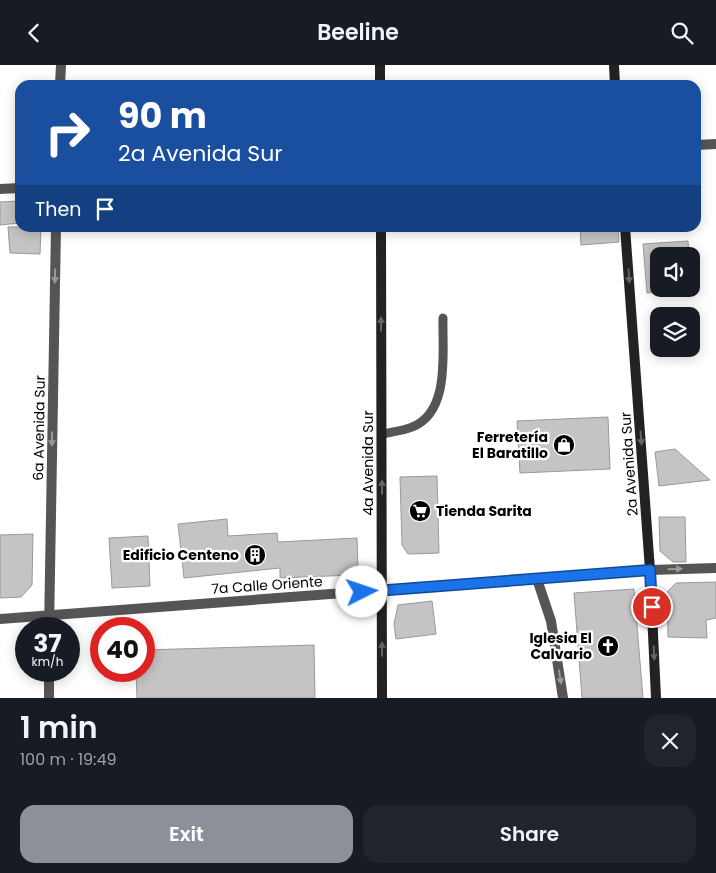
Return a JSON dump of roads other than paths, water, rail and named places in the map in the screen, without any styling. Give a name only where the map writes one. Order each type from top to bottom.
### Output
[{"type":"main road","points":[[380,65],[380,80]]},
{"type":"main road","points":[[614,65],[615,80]]},
{"type":"main road","name":"4a Avenida Sur","points":[[381,232],[382,698]]},
{"type":"main road","name":"2a Avenida Sur","points":[[626,232],[650,570],[656,698]]},
{"type":"street","points":[[60,80],[61,65]]},
{"type":"street","points":[[701,145],[716,144]]},
{"type":"street","points":[[0,189],[15,188]]},
{"type":"street","name":"6a Avenida Sur","points":[[49,616],[56,232]]},
{"type":"street","name":"7a Calle Oriente","points":[[0,619],[650,570],[716,568]]},
{"type":"street","points":[[537,579],[551,621],[563,698]]},
{"type":"street","points":[[49,682],[49,698]]},
{"type":"lane","points":[[382,434],[413,427],[429,415],[440,393],[443,318]]},
{"type":"place","name":"Ferretería El Baratillo","points":[[564,445]]},
{"type":"place","name":"Tienda Sarita","points":[[420,511]]},
{"type":"place","name":"Edificio Centeno","points":[[255,555]]},
{"type":"place","name":"Iglesia El Calvario","points":[[608,646]]}]
